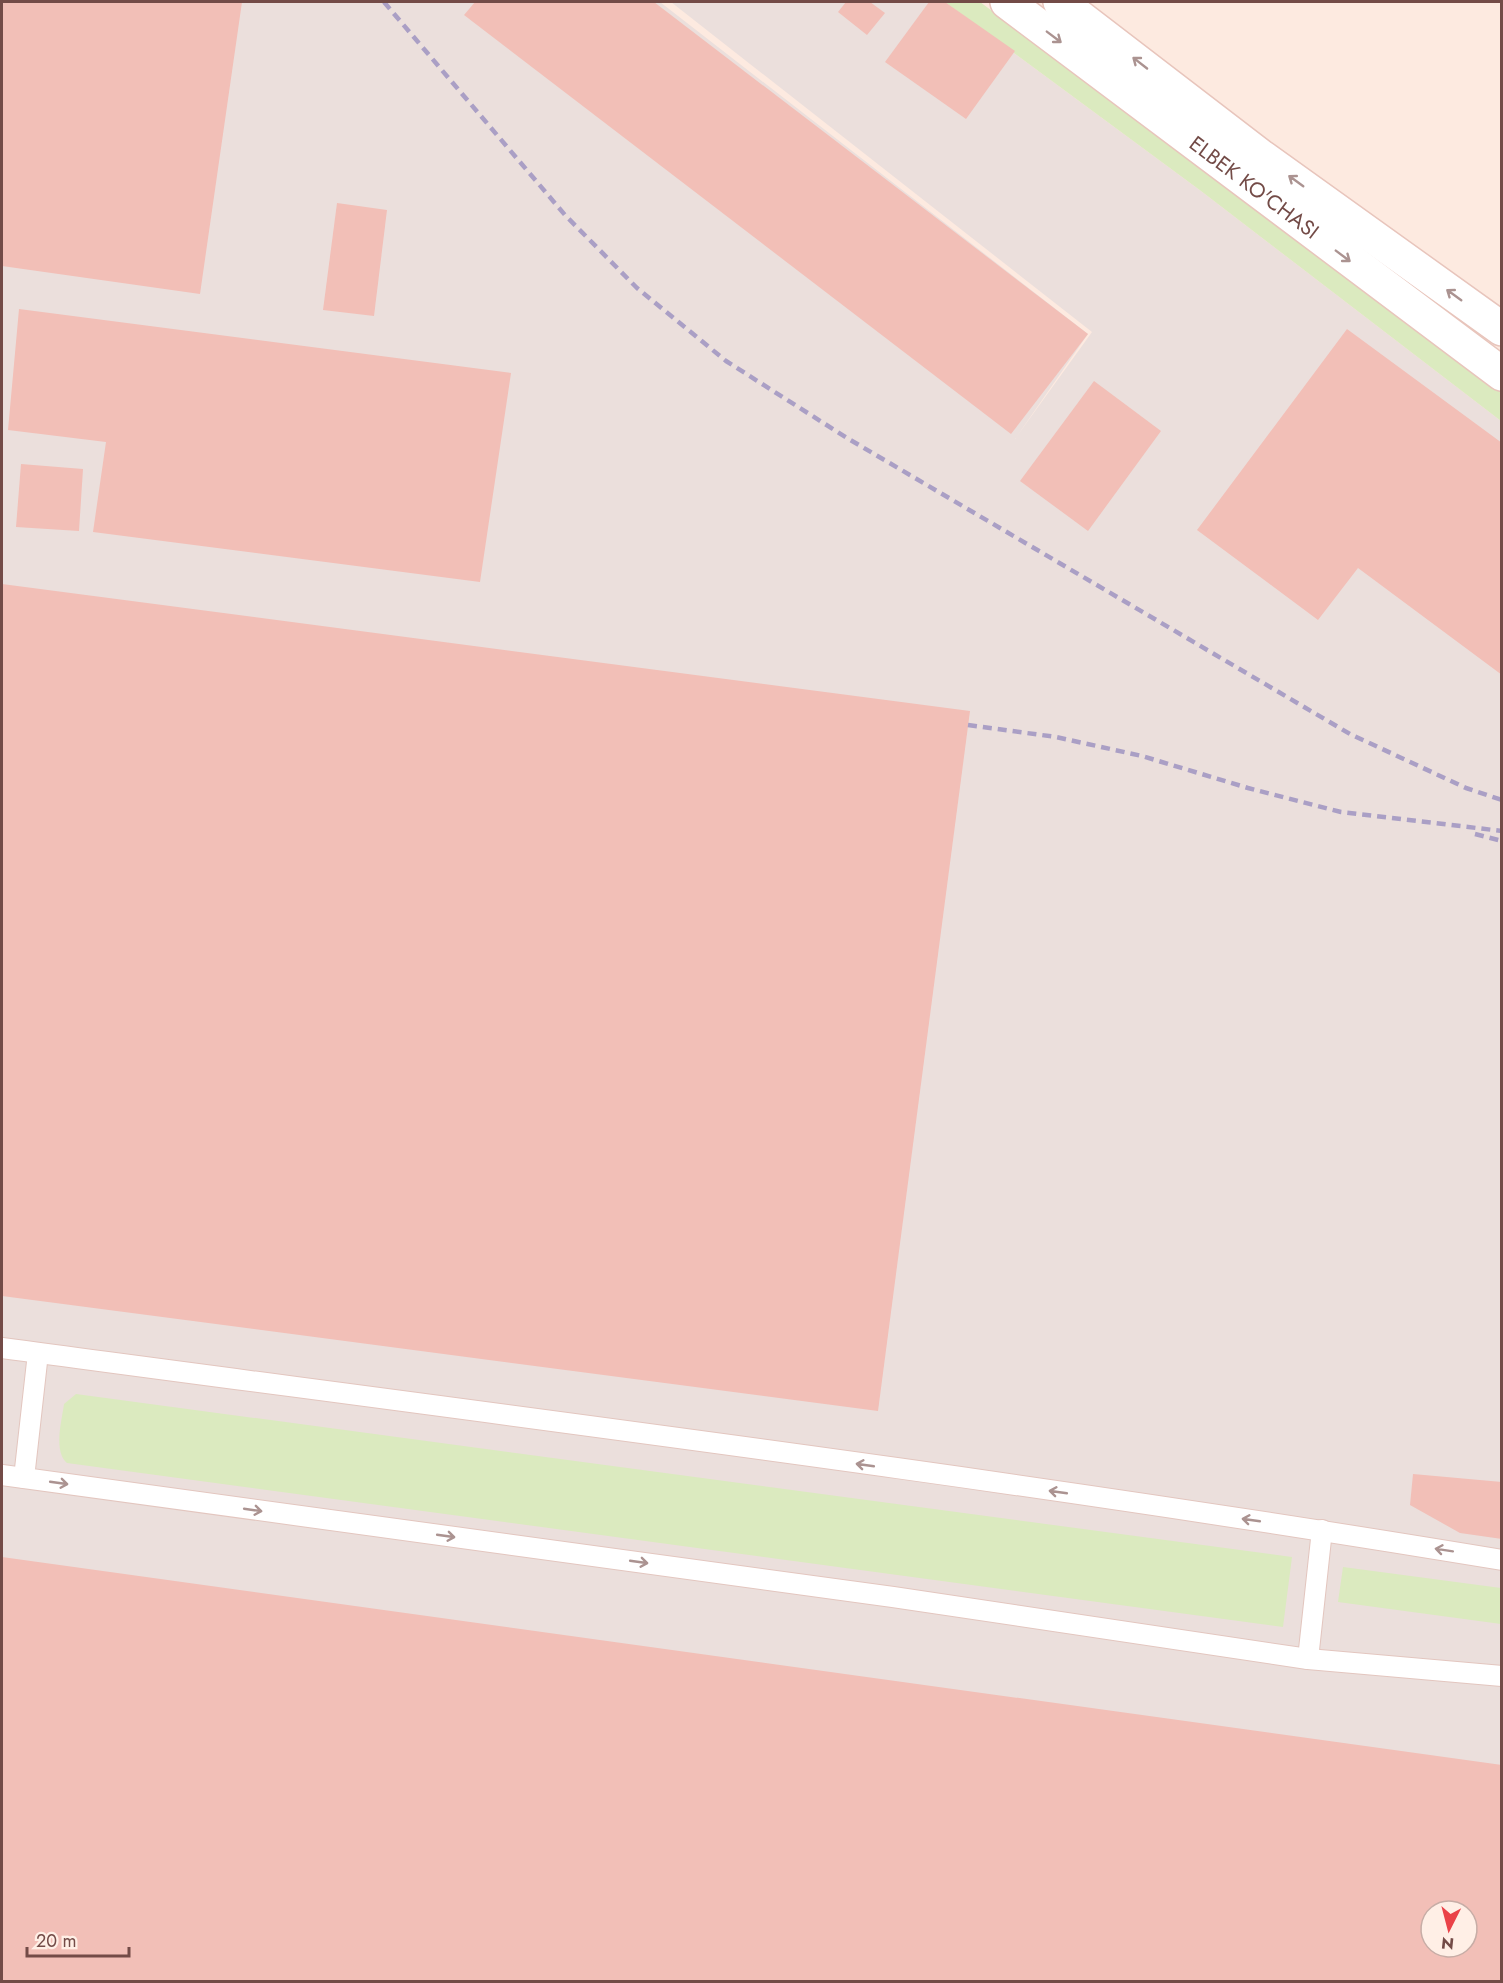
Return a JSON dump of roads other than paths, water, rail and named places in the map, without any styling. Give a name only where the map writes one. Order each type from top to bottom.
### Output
[{"type":"main road","name":"ELBEK KO'CHASI","points":[[1007,2],[1502,374]]},
{"type":"main road","name":"ELBEK KO'CHASI","points":[[1060,2],[1262,157],[1502,329]]},
{"type":"lane","points":[[2,1348],[1322,1530],[1502,1560]]},
{"type":"lane","points":[[24,1478],[38,1353]]},
{"type":"lane","points":[[2,1475],[893,1597],[1308,1659],[1502,1676]]},
{"type":"lane","points":[[1308,1659],[1322,1530]]},
{"type":"railway","points":[[384,2],[565,215],[637,288],[726,361],[847,438],[1350,734],[1466,788],[1502,800]]},
{"type":"railway","points":[[968,725],[1056,737],[1142,756],[1248,788],[1341,812],[1502,831]]},
{"type":"railway","points":[[1475,834],[1502,841]]}]
